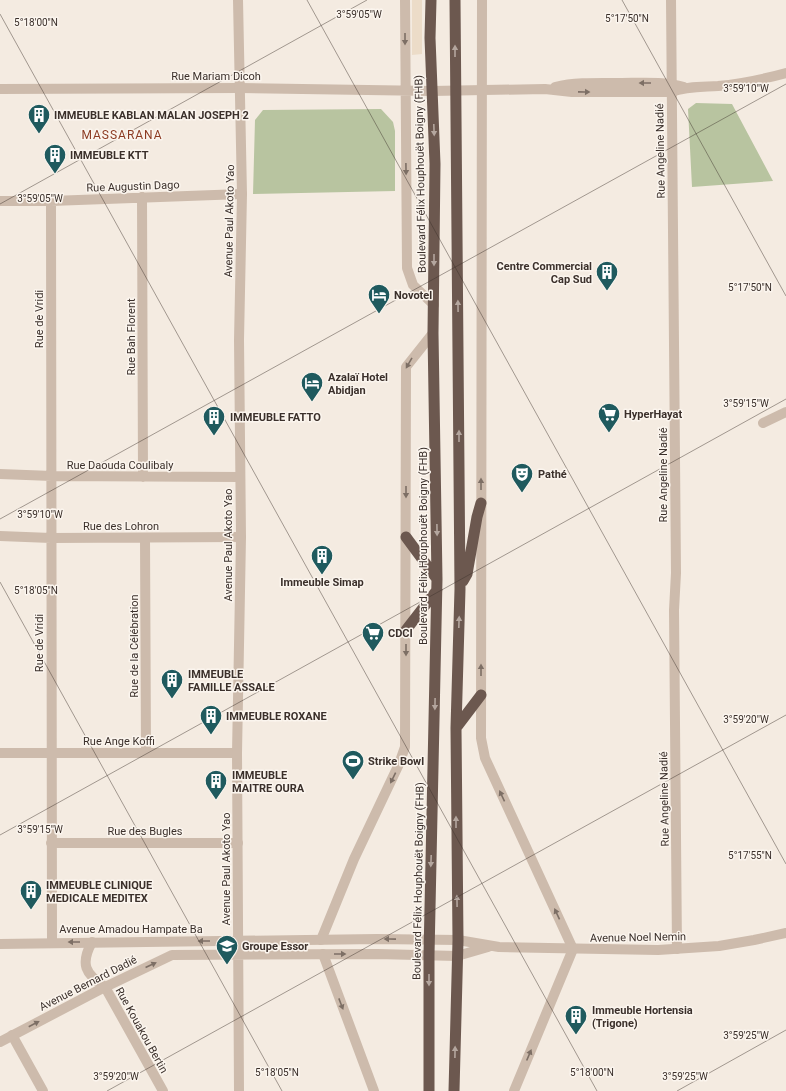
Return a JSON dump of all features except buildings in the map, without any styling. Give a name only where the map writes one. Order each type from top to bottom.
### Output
[{"type":"highway","name":"Boulevard Félix Houphouët Boigny (FHB)","points":[[429,1091],[429,940],[437,585],[433,333],[435,164],[432,91],[431,0]]},
{"type":"highway","points":[[454,1091],[458,940],[456,728],[460,589],[455,0]]},
{"type":"highway","points":[[460,589],[467,574],[476,517],[481,503]]},
{"type":"highway","points":[[406,537],[437,585],[406,630]]},
{"type":"highway","points":[[456,728],[481,695]]},
{"type":"street","name":"Avenue Paul Akoto Yao","points":[[238,0],[242,194],[239,340],[241,537],[237,753],[239,1091]]},
{"type":"street","points":[[405,0],[407,268],[413,285],[434,305]]},
{"type":"street","points":[[482,0],[480,738],[485,758],[573,949],[514,1091]]},
{"type":"street","name":"Rue Angeline Nadié","points":[[671,0],[675,344],[676,573],[674,617],[677,949]]},
{"type":"street","points":[[671,88],[718,86],[750,82],[786,73]]},
{"type":"street","name":"Rue Mariam Dicoh","points":[[0,89],[240,88],[405,91],[545,89],[572,92],[671,88]]},
{"type":"street","name":"Rue Augustin Dago","points":[[0,201],[51,201],[242,194]]},
{"type":"street","name":"Rue Bah Florent","points":[[142,197],[143,477]]},
{"type":"street","name":"Rue de Vridi","points":[[51,201],[52,942]]},
{"type":"street","points":[[321,940],[354,859],[399,764],[405,747],[406,367],[433,333]]},
{"type":"street","points":[[763,424],[786,412]]},
{"type":"street","name":"Rue Daouda Coulibaly","points":[[0,474],[52,476],[240,477]]},
{"type":"street","name":"Rue des Lohron","points":[[0,536],[51,538],[241,537]]},
{"type":"street","name":"Rue de la Célébration","points":[[145,538],[146,753]]},
{"type":"street","name":"Rue Ange Koffi","points":[[0,753],[237,753]]},
{"type":"street","name":"Rue des Bugles","points":[[51,843],[238,843]]},
{"type":"street","name":"Avenue Noel Nemin","points":[[429,940],[458,940],[490,946],[573,949],[677,949],[733,944],[786,933]]},
{"type":"street","name":"Avenue Amadou Hampate Ba","points":[[0,944],[52,942],[429,940]]},
{"type":"street","name":"Rue Kouakou Bertin","points":[[92,942],[85,954],[87,971],[92,979],[105,987],[163,1091]]},
{"type":"street","name":"Avenue Noel Nemin","points":[[429,956],[457,956],[490,946]]},
{"type":"street","points":[[238,954],[429,956]]},
{"type":"street","name":"Avenue Bernard Dadié","points":[[0,1042],[105,987],[172,955],[238,954]]},
{"type":"street","points":[[323,954],[374,1091]]},
{"type":"street","points":[[12,1035],[43,1091]]},
{"type":"green space","points":[[696,103],[732,104],[773,181],[692,187],[688,109]]},
{"type":"green space","points":[[381,109],[393,122],[395,131],[395,191],[253,194],[255,120],[263,110]]},
{"type":"shaded area","points":[[412,0],[422,0],[422,54],[412,55]]},
{"type":"place","name":"IMMEUBLE KABLAN MALAN JOSEPH 2","points":[[39,134]]},
{"type":"place","name":"IMMEUBLE KTT","points":[[55,174]]},
{"type":"place","name":"Centre Commercial Cap Sud","points":[[607,292]]},
{"type":"place","name":"Novotel","points":[[379,314]]},
{"type":"place","name":"Azalaï Hotel Abidjan","points":[[312,402]]},
{"type":"place","name":"HyperHayat","points":[[609,434]]},
{"type":"place","name":"IMMEUBLE FATTO","points":[[214,436]]},
{"type":"place","name":"Pathé","points":[[522,494]]},
{"type":"place","name":"Immeuble Simap","points":[[322,576]]},
{"type":"place","name":"CDCI","points":[[373,652]]},
{"type":"place","name":"IMMEUBLE FAMILLE ASSALE","points":[[172,700]]},
{"type":"place","name":"IMMEUBLE ROXANE","points":[[211,736]]},
{"type":"place","name":"Strike Bowl","points":[[353,780]]},
{"type":"place","name":"IMMEUBLE MAITRE OURA","points":[[216,800]]},
{"type":"place","name":"IMMEUBLE CLINIQUE MEDICALE MEDITEX","points":[[31,910]]},
{"type":"place","name":"Groupe Essor","points":[[227,966]]},
{"type":"place","name":"Immeuble Hortensia (Trigone)","points":[[576,1036]]},
{"type":"district","name":"MASSARANA","points":[[122,135]]}]
